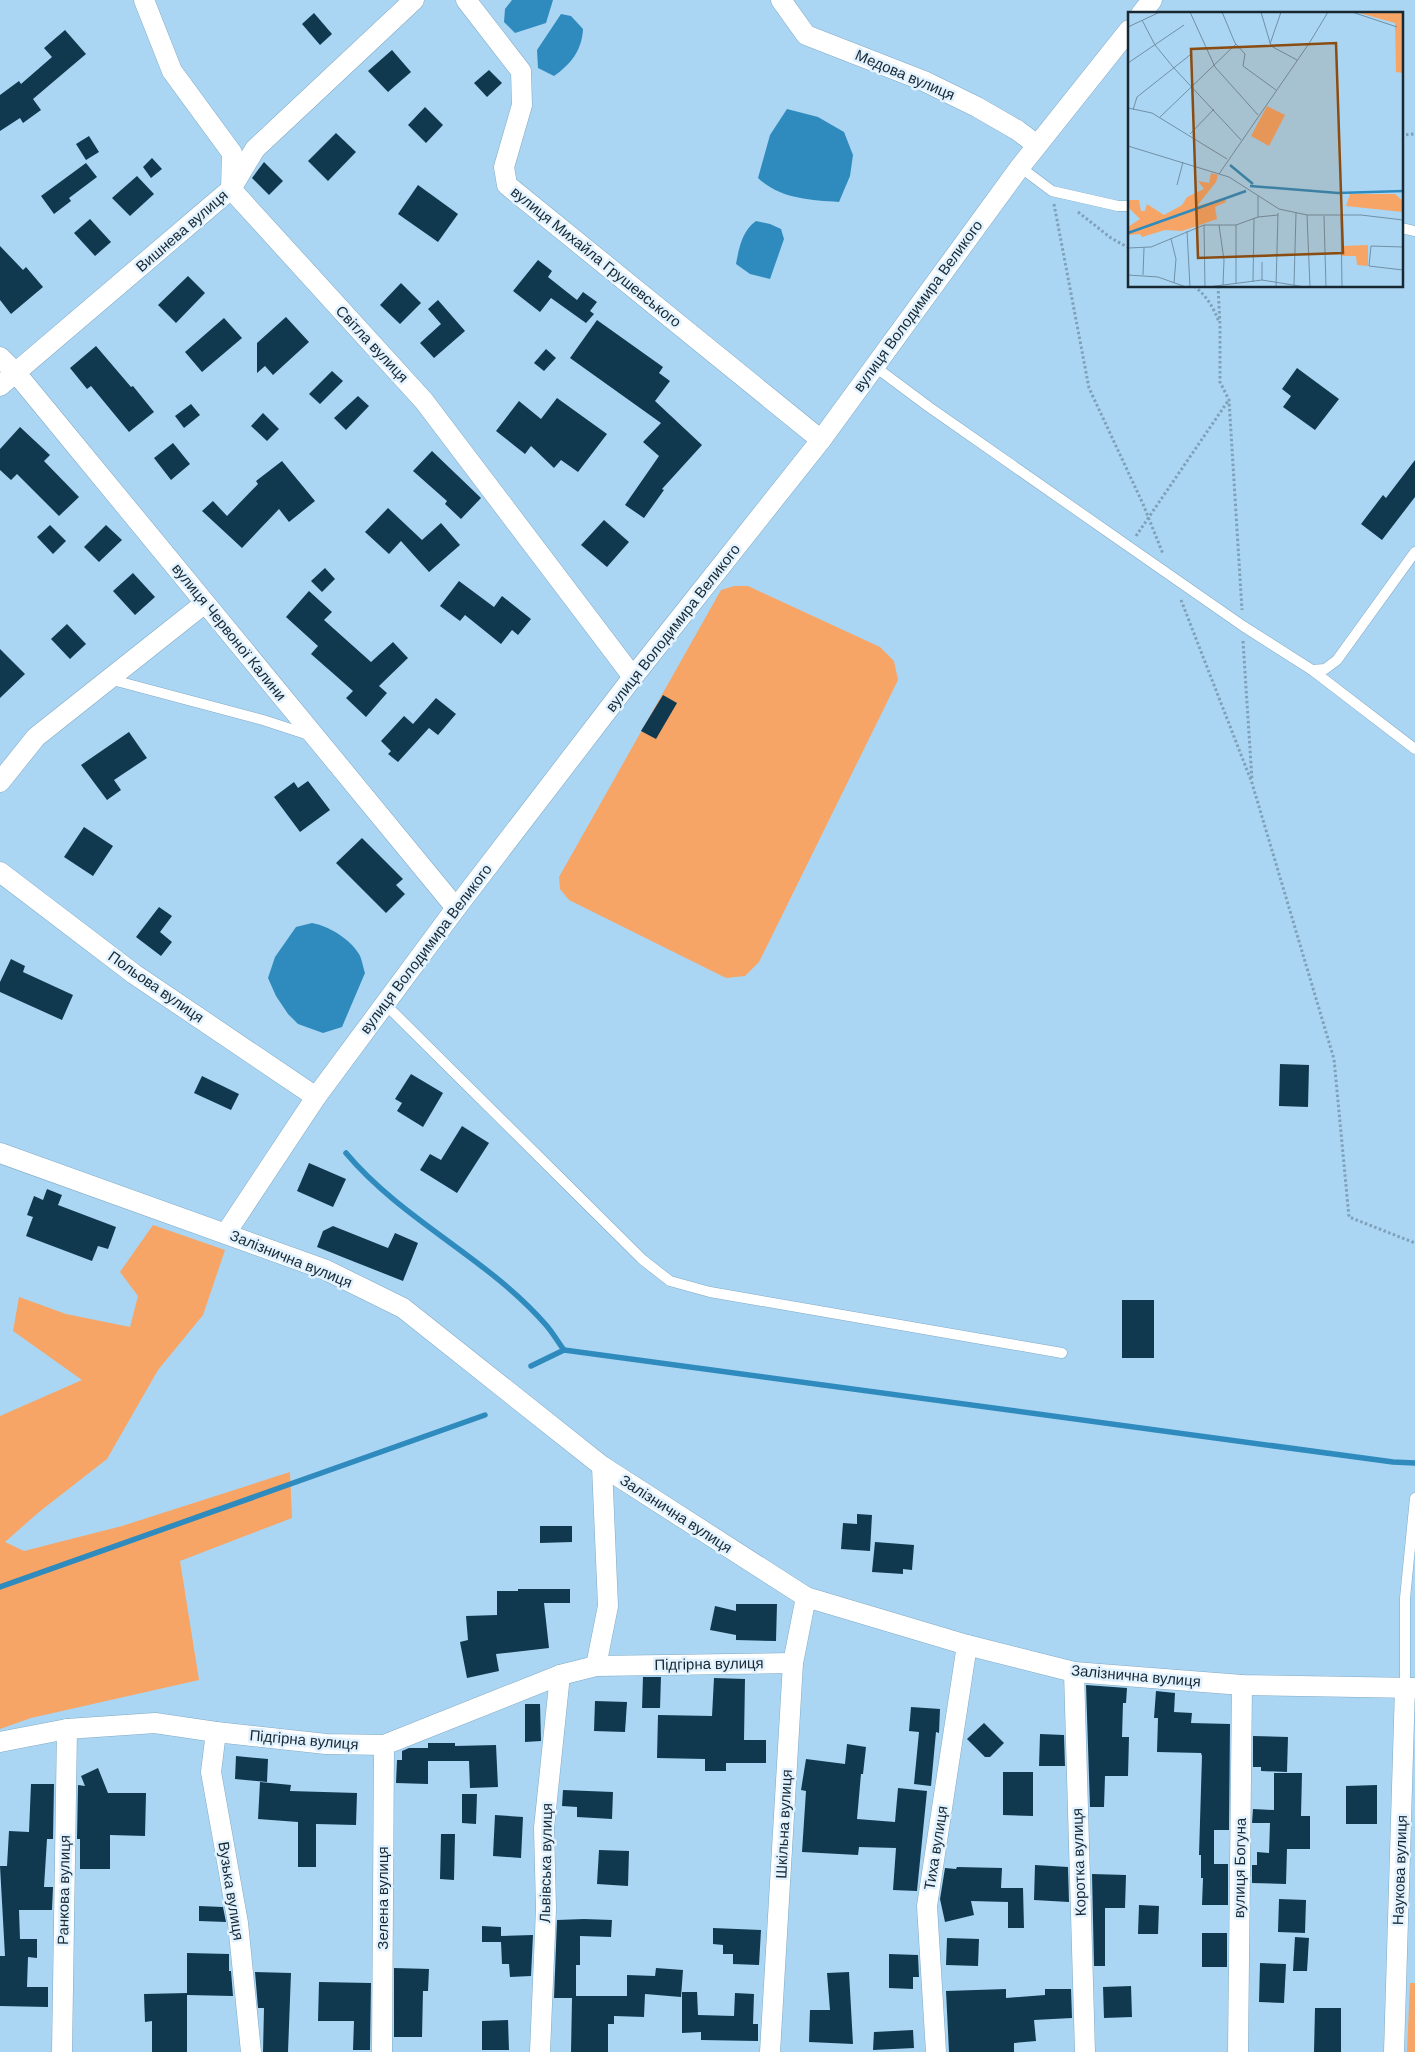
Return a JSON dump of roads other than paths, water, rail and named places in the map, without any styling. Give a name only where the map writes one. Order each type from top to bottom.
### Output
[{"type":"street","points":[[144,0],[172,71],[232,153],[231,189]]},
{"type":"street","name":"Вишнева вулиця","points":[[0,386],[231,189],[255,149],[414,0]]},
{"type":"street","name":"вулиця Михайла Грушевського","points":[[466,0],[521,71],[522,105],[504,167],[507,185],[821,440]]},
{"type":"street","name":"Медова вулиця","points":[[781,0],[806,36],[924,81],[977,107],[1017,130],[1038,145]]},
{"type":"street","points":[[1143,12],[1152,0]]},
{"type":"street","name":"вулиця Володимира Великого","points":[[226,1233],[316,1097],[456,908],[633,678],[821,440],[1020,167],[1128,31]]},
{"type":"street","name":"Світла вулиця","points":[[231,189],[424,400],[633,678]]},
{"type":"street","name":"вулиця Червоної Калини","points":[[0,357],[16,373],[456,908]]},
{"type":"street","points":[[0,782],[36,737],[205,603]]},
{"type":"street","name":"Польова вулиця","points":[[0,872],[134,974],[316,1097]]},
{"type":"street","name":"Залізнична вулиця","points":[[0,1153],[326,1270],[403,1308],[602,1466],[806,1597],[967,1645],[1074,1672],[1242,1684],[1410,1688]]},
{"type":"street","points":[[596,1666],[608,1606],[602,1466]]},
{"type":"street","name":"Шкільна вулиця","points":[[770,2052],[793,1662],[806,1597]]},
{"type":"street","name":"Тиха вулиця","points":[[936,2052],[927,1906],[967,1645]]},
{"type":"street","name":"Підгірна вулиця","points":[[0,1742],[67,1729],[155,1723],[326,1744],[384,1745],[560,1675],[596,1666],[793,1662]]},
{"type":"street","name":"Коротка вулиця","points":[[1074,1672],[1085,2052]]},
{"type":"street","name":"Львівська вулиця","points":[[540,2052],[546,1909],[544,1828],[560,1675]]},
{"type":"street","name":"вулиця Богуна","points":[[1238,2052],[1242,1684]]},
{"type":"street","name":"Наукова вулиця","points":[[1394,2052],[1410,1688]]},
{"type":"street","name":"Ранкова вулиця","points":[[62,2052],[67,1729]]},
{"type":"street","name":"Вузька вулиця","points":[[216,1732],[211,1772],[238,1923],[252,2052]]},
{"type":"street","name":"Зелена вулиця","points":[[382,2052],[384,1745]]},
{"type":"lane","points":[[1020,167],[1052,191],[1118,206],[1128,206]]},
{"type":"lane","points":[[1402,228],[1415,231]]},
{"type":"lane","points":[[874,366],[929,407],[1172,577],[1243,626],[1312,670],[1415,749]]},
{"type":"lane","points":[[1312,670],[1325,669],[1337,660],[1415,552]]},
{"type":"lane","points":[[108,679],[263,720],[315,737]]},
{"type":"lane","points":[[385,1004],[643,1260],[670,1281],[710,1292],[1062,1352]]},
{"type":"lane","points":[[1410,1688],[1405,1598],[1415,1498]]},
{"type":"water","points":[[512,0],[553,0],[546,23],[515,33],[504,22],[505,9]]},
{"type":"water","points":[[561,14],[571,16],[583,29],[578,50],[566,67],[554,76],[538,68],[537,50]]},
{"type":"water","points":[[787,109],[818,117],[844,132],[853,155],[850,176],[839,202],[796,197],[776,190],[758,178],[770,135]]},
{"type":"water","points":[[756,221],[781,229],[784,239],[770,279],[750,274],[736,264],[744,235]]},
{"type":"water","points":[[312,923],[332,930],[345,938],[360,956],[365,973],[342,1027],[323,1033],[298,1024],[288,1014],[276,996],[268,978],[275,957],[296,927]]},
{"type":"waterway","points":[[346,1153],[393,1199],[498,1279],[523,1301],[546,1325],[564,1350]]},
{"type":"waterway","points":[[531,1366],[564,1350],[1393,1462],[1415,1463]]},
{"type":"waterway","points":[[0,1587],[485,1415]]}]
